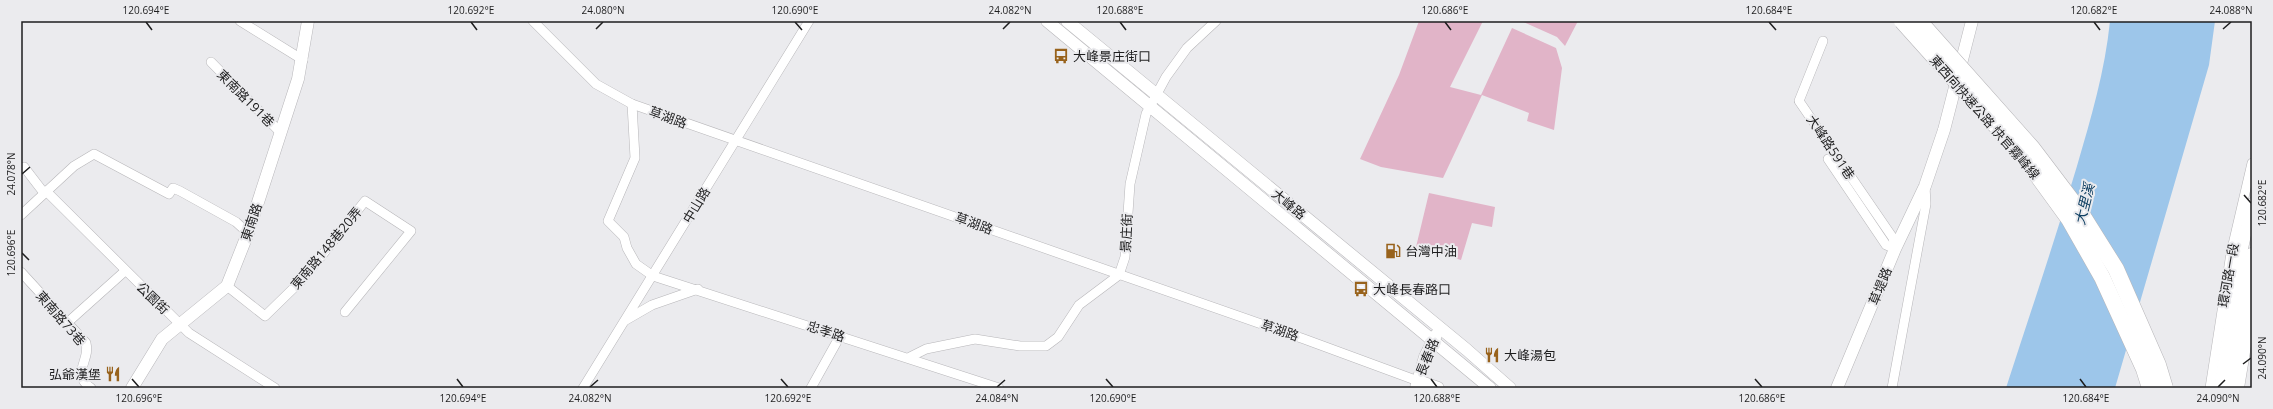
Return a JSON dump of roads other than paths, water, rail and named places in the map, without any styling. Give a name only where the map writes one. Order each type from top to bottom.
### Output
[{"type":"highway","name":"東西向快速公路 快官霧峰線","points":[[1900,21],[2024,157],[2069,219],[2102,277],[2144,369],[2150,388]]},
{"type":"highway","name":"東西向快速公路 快官霧峰線","points":[[1920,21],[2032,148],[2079,210],[2116,269],[2158,365],[2165,388]]},
{"type":"highway","points":[[2229,388],[2237,330],[2252,256]]},
{"type":"street","points":[[240,21],[303,60]]},
{"type":"street","name":"東南路","points":[[227,286],[248,233],[281,133],[303,60],[308,21]]},
{"type":"street","name":"草湖路","points":[[533,21],[596,84],[632,104],[735,141],[785,156],[1304,339],[1417,384],[1438,388]]},
{"type":"street","name":"中山路","points":[[583,388],[810,21]]},
{"type":"street","name":"大峰路","points":[[1047,21],[1432,340],[1482,386]]},
{"type":"street","name":"大峰路","points":[[1067,21],[1440,328],[1510,388]]},
{"type":"street","name":"景庄街","points":[[1119,275],[1125,257],[1130,184],[1149,106],[1157,95],[1166,77],[1188,48],[1216,21]]},
{"type":"street","points":[[1900,21],[1955,85]]},
{"type":"street","points":[[1920,21],[1960,64]]},
{"type":"street","name":"草堤路","points":[[1837,388],[1895,249],[1925,186],[1944,130],[1972,21]]},
{"type":"street","name":"大峰路591巷","points":[[1823,41],[1799,101],[1893,238],[1895,249]]},
{"type":"street","name":"東南路191巷","points":[[211,62],[281,133]]},
{"type":"street","name":"忠孝路","points":[[632,104],[635,158],[608,221],[624,237],[626,248],[636,264],[653,276],[910,357],[999,388]]},
{"type":"street","points":[[21,214],[74,166],[94,154],[169,194],[173,188],[180,191],[236,222],[248,233]]},
{"type":"street","points":[[1828,159],[1886,246],[1895,249]]},
{"type":"street","name":"環河路一段","points":[[2210,388],[2231,252],[2252,163]]},
{"type":"street","name":"公園街","points":[[24,167],[45,192],[189,333],[275,388]]},
{"type":"street","name":"草堤路","points":[[1892,388],[1926,204],[1925,186]]},
{"type":"street","name":"東南路148巷20弄","points":[[227,286],[265,316],[304,278],[365,201],[411,231],[346,312]]},
{"type":"street","name":"環河路一段","points":[[2220,388],[2240,257],[2252,204]]},
{"type":"street","points":[[67,323],[125,271]]},
{"type":"street","name":"東南路73巷","points":[[21,272],[86,343],[88,350],[80,371],[83,379],[91,388]]},
{"type":"street","points":[[910,357],[926,349],[975,339],[1020,346],[1046,346],[1058,337],[1079,305],[1119,275]]},
{"type":"street","points":[[132,388],[162,340],[179,324],[227,286]]},
{"type":"street","points":[[623,322],[652,305],[698,289]]},
{"type":"street","points":[[2238,388],[2252,303]]},
{"type":"street","name":"長春路","points":[[1417,384],[1432,340],[1440,328]]},
{"type":"street","points":[[811,388],[840,336]]},
{"type":"street","points":[[1482,386],[1490,371]]},
{"type":"water","name":"大里溪","points":[[2110,21],[2215,21],[2209,65],[2115,388],[2006,388],[2077,166],[2097,94],[2105,58]]},
{"type":"place","name":"大峰景庄街口","points":[[1061,56]]},
{"type":"place","name":"台灣中油","points":[[1393,251]]},
{"type":"place","name":"大峰長春路口","points":[[1361,289]]},
{"type":"place","name":"大峰湯包","points":[[1492,355]]},
{"type":"place","name":"弘爺漢堡","points":[[113,374]]}]
